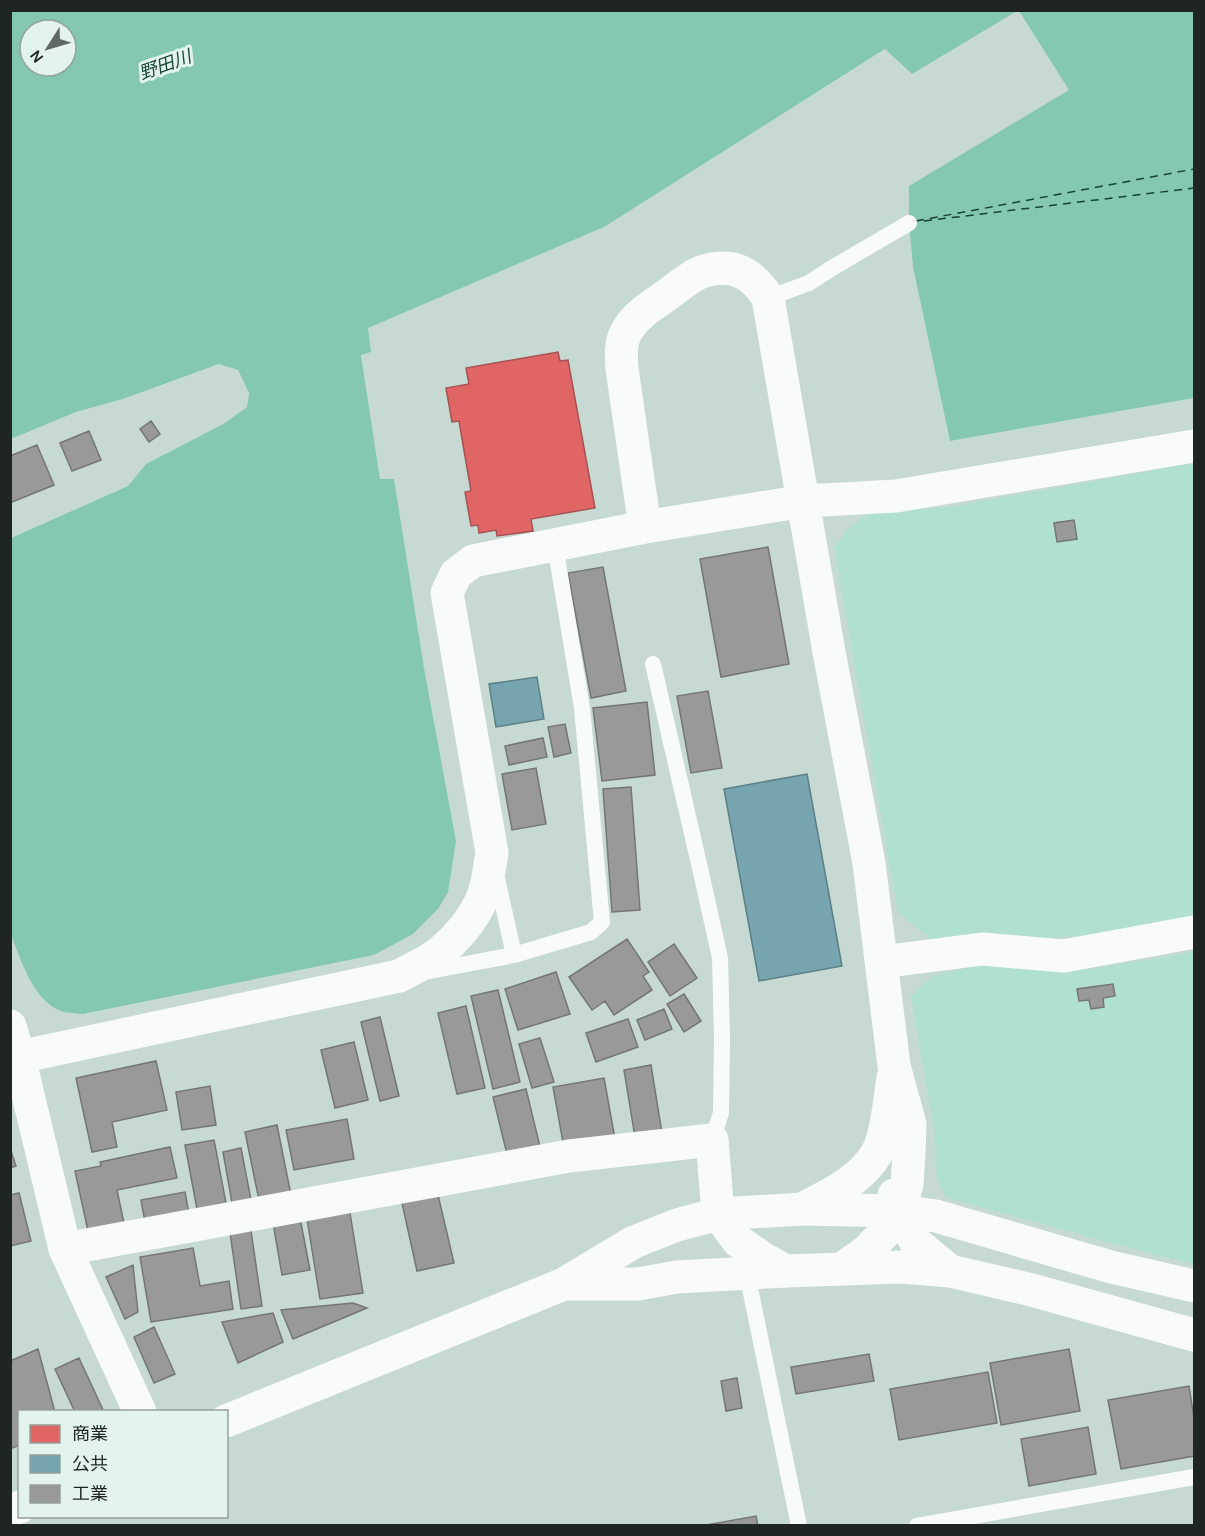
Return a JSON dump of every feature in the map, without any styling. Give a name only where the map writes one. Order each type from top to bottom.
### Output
[{"type":"street","points":[[645,527],[620,353],[628,329],[644,310],[700,273],[724,267],[737,271],[759,284],[768,298],[829,652],[869,863],[894,1066],[910,1124],[907,1184],[900,1211],[887,1230],[867,1251],[843,1268]]},
{"type":"street","points":[[19,1057],[399,976],[432,958],[466,925],[479,906],[492,853],[447,593],[456,574],[473,561],[645,527],[804,501],[896,496],[1194,446]]},
{"type":"street","points":[[882,962],[982,949],[1064,956],[1194,932]]},
{"type":"street","points":[[10,1026],[65,1249],[139,1410]]},
{"type":"street","points":[[803,1209],[839,1189],[858,1175],[878,1150],[886,1122],[894,1066]]},
{"type":"street","points":[[65,1249],[569,1156],[712,1140],[718,1214],[738,1241],[786,1271]]},
{"type":"street","points":[[878,1150],[900,1211],[916,1243],[950,1271]]},
{"type":"street","points":[[228,1420],[564,1284],[634,1242],[677,1225],[718,1214],[803,1209],[900,1211],[936,1216],[1111,1267],[1194,1286]]},
{"type":"street","points":[[564,1284],[638,1284],[677,1277],[901,1267],[950,1271],[1028,1289],[1194,1335]]},
{"type":"lane","points":[[768,298],[809,284],[832,267],[909,223]]},
{"type":"lane","points":[[399,976],[514,955],[591,932],[602,922],[582,708],[555,545]]},
{"type":"lane","points":[[653,664],[720,958],[721,1113],[712,1140]]},
{"type":"lane","points":[[492,853],[514,955]]},
{"type":"lane","points":[[747,1274],[799,1526]]},
{"type":"lane","points":[[917,1526],[1194,1477]]},
{"type":"shaded area","points":[[1019,11],[1069,90],[909,186],[909,223],[913,267],[950,441],[1194,398],[1194,1525],[11,1525],[10,932],[26,973],[83,1014],[374,955],[413,934],[456,841],[424,668],[394,480],[380,479],[361,354],[371,352],[367,328],[604,227],[886,49],[912,74]]},
{"type":"shaded area","points":[[220,364],[238,370],[249,393],[247,407],[225,423],[146,464],[128,486],[11,538],[11,439],[76,412],[123,399]]},
{"type":"shaded area","points":[[1194,463],[1194,916],[1123,930],[1051,939],[984,932],[932,940],[898,912],[834,547],[847,530],[866,515],[883,511],[950,507]]},
{"type":"shaded area","points":[[1194,951],[1194,1264],[947,1198],[937,1179],[934,1129],[911,996],[935,975],[980,965],[1068,972]]},
{"type":"water","name":"野田川","points":[[11,10],[1017,11],[912,74],[885,49],[604,227],[368,328],[371,352],[361,355],[380,479],[394,479],[424,668],[456,841],[448,892],[438,909],[413,934],[374,955],[83,1014],[64,1012],[53,1007],[44,1000],[29,979],[10,932],[11,538],[128,486],[146,464],[225,423],[247,407],[249,393],[238,370],[219,364],[123,399],[76,412],[11,439]]},
{"type":"water","points":[[1019,11],[1194,11],[1194,398],[950,441],[913,267],[909,223],[909,186],[1069,90]]},
{"type":"building: 商業","points":[[558,352],[560,361],[568,360],[595,508],[531,519],[533,531],[497,536],[496,530],[479,533],[478,525],[471,526],[465,492],[471,491],[459,421],[452,422],[446,388],[469,384],[466,368]]},
{"type":"building: 公共","points":[[537,677],[544,719],[496,727],[489,684]]},
{"type":"building: 公共","points":[[807,774],[842,966],[759,981],[724,789]]},
{"type":"building: 工業","points":[[151,421],[160,434],[149,442],[140,429]]},
{"type":"building: 工業","points":[[89,431],[101,460],[72,471],[60,443]]},
{"type":"building: 工業","points":[[37,445],[54,485],[10,503],[10,456]]},
{"type":"building: 工業","points":[[1074,520],[1077,539],[1057,542],[1054,523]]},
{"type":"building: 工業","points":[[768,547],[789,664],[721,677],[700,559]]},
{"type":"building: 工業","points":[[603,567],[626,691],[591,698],[568,573]]},
{"type":"building: 工業","points":[[708,691],[722,768],[691,773],[677,696]]},
{"type":"building: 工業","points":[[647,702],[655,775],[602,781],[593,708]]},
{"type":"building: 工業","points":[[565,724],[571,753],[554,757],[548,727]]},
{"type":"building: 工業","points":[[543,738],[547,757],[509,765],[505,746]]},
{"type":"building: 工業","points":[[536,768],[546,824],[512,830],[502,774]]},
{"type":"building: 工業","points":[[631,787],[640,910],[612,912],[603,789]]},
{"type":"building: 工業","points":[[627,939],[649,972],[643,976],[652,990],[614,1015],[605,1001],[592,1010],[569,977]]},
{"type":"building: 工業","points":[[674,944],[697,978],[670,996],[648,962]]},
{"type":"building: 工業","points":[[556,972],[570,1014],[518,1030],[505,989]]},
{"type":"building: 工業","points":[[1113,984],[1115,996],[1103,998],[1104,1007],[1091,1009],[1089,1000],[1079,1001],[1077,989]]},
{"type":"building: 工業","points":[[498,990],[520,1082],[493,1089],[471,996]]},
{"type":"building: 工業","points":[[684,994],[701,1021],[684,1032],[667,1004]]},
{"type":"building: 工業","points":[[466,1006],[485,1088],[457,1094],[438,1013]]},
{"type":"building: 工業","points":[[664,1009],[672,1029],[645,1040],[637,1020]]},
{"type":"building: 工業","points":[[380,1017],[399,1096],[380,1101],[361,1022]]},
{"type":"building: 工業","points":[[628,1019],[638,1047],[596,1062],[586,1033]]},
{"type":"building: 工業","points":[[540,1038],[554,1082],[532,1088],[519,1044]]},
{"type":"building: 工業","points":[[354,1042],[368,1100],[335,1108],[321,1050]]},
{"type":"building: 工業","points":[[156,1061],[167,1110],[112,1122],[117,1147],[92,1152],[76,1078]]},
{"type":"building: 工業","points":[[651,1065],[662,1133],[635,1137],[624,1070]]},
{"type":"building: 工業","points":[[604,1078],[615,1139],[564,1148],[553,1087]]},
{"type":"building: 工業","points":[[210,1086],[216,1125],[182,1130],[176,1092]]},
{"type":"building: 工業","points":[[526,1089],[541,1151],[508,1158],[493,1097]]},
{"type":"building: 工業","points":[[347,1119],[354,1159],[294,1170],[286,1130]]},
{"type":"building: 工業","points":[[277,1125],[291,1195],[259,1200],[245,1132]]},
{"type":"building: 工業","points":[[214,1140],[226,1203],[197,1209],[185,1145]]},
{"type":"building: 工業","points":[[170,1147],[177,1178],[117,1190],[124,1223],[88,1231],[75,1171],[101,1166],[100,1162]]},
{"type":"building: 工業","points":[[10,1148],[16,1166],[10,1168]]},
{"type":"building: 工業","points":[[241,1148],[251,1200],[232,1203],[223,1152]]},
{"type":"building: 工業","points":[[185,1192],[189,1214],[145,1222],[141,1200]]},
{"type":"building: 工業","points":[[19,1193],[31,1241],[10,1246],[10,1195]]},
{"type":"building: 工業","points":[[438,1195],[454,1263],[417,1271],[402,1203]]},
{"type":"building: 工業","points":[[350,1213],[363,1293],[320,1299],[307,1219]]},
{"type":"building: 工業","points":[[300,1218],[310,1270],[282,1275],[273,1223]]},
{"type":"building: 工業","points":[[251,1231],[262,1306],[241,1309],[230,1233]]},
{"type":"building: 工業","points":[[193,1248],[200,1286],[229,1281],[233,1309],[151,1322],[140,1257]]},
{"type":"building: 工業","points":[[133,1265],[138,1312],[125,1319],[106,1277]]},
{"type":"building: 工業","points":[[353,1303],[367,1308],[293,1339],[281,1310]]},
{"type":"building: 工業","points":[[273,1313],[283,1342],[238,1363],[222,1322]]},
{"type":"building: 工業","points":[[154,1327],[175,1374],[154,1383],[134,1337]]},
{"type":"building: 工業","points":[[38,1349],[54,1410],[18,1410],[18,1446],[10,1449],[10,1361]]},
{"type":"building: 工業","points":[[1069,1349],[1080,1411],[1001,1425],[990,1363]]},
{"type":"building: 工業","points":[[869,1354],[874,1381],[796,1394],[791,1367]]},
{"type":"building: 工業","points":[[79,1358],[103,1410],[74,1410],[55,1369]]},
{"type":"building: 工業","points":[[988,1372],[997,1423],[899,1440],[890,1389]]},
{"type":"building: 工業","points":[[737,1378],[742,1408],[726,1411],[721,1381]]},
{"type":"building: 工業","points":[[1189,1386],[1194,1418],[1194,1456],[1121,1469],[1108,1400]]},
{"type":"building: 工業","points":[[1088,1427],[1096,1474],[1029,1486],[1021,1439]]},
{"type":"building: 工業","points":[[756,1516],[758,1526],[701,1526]]},
{"type":"ferry route","points":[[916,221],[1194,169]]},
{"type":"ferry route","points":[[924,221],[1194,188]]}]
